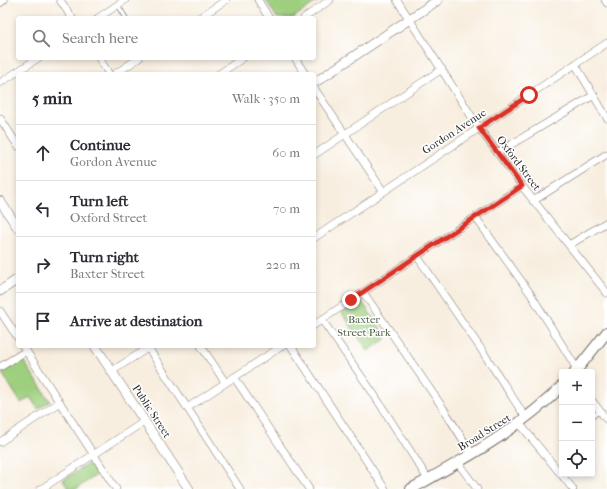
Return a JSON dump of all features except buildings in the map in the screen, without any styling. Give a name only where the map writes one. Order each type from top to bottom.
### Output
[{"type":"main road","points":[[316,82],[438,0]]},
{"type":"main road","points":[[1,203],[16,225]]},
{"type":"main road","points":[[0,292],[16,280]]},
{"type":"main road","points":[[578,369],[607,332]]},
{"type":"main road","name":"Public Street","points":[[96,348],[189,489]]},
{"type":"main road","name":"Broad Street","points":[[411,489],[458,463],[523,421],[559,389]]},
{"type":"street","points":[[0,3],[4,0]]},
{"type":"street","points":[[60,0],[71,16]]},
{"type":"street","points":[[101,16],[125,0]]},
{"type":"street","points":[[202,16],[226,0]]},
{"type":"street","points":[[258,0],[268,16]]},
{"type":"street","points":[[307,16],[330,0]]},
{"type":"street","name":"Oxford Street","points":[[397,0],[479,128],[522,186],[607,293]]},
{"type":"street","name":"Gordon Avenue","points":[[316,237],[607,43]]},
{"type":"street","points":[[21,72],[36,60]]},
{"type":"street","points":[[100,60],[109,72]]},
{"type":"street","points":[[118,72],[136,60]]},
{"type":"street","points":[[222,72],[240,60]]},
{"type":"street","points":[[296,60],[304,72]]},
{"type":"street","points":[[575,64],[607,118]]},
{"type":"street","points":[[316,154],[442,69]]},
{"type":"street","points":[[0,84],[16,75]]},
{"type":"street","points":[[316,91],[383,191]]},
{"type":"street","points":[[497,153],[594,95]]},
{"type":"street","points":[[0,118],[16,143]]},
{"type":"street","points":[[534,201],[607,154]]},
{"type":"street","points":[[316,324],[522,186]]},
{"type":"street","points":[[476,218],[530,293],[575,369]]},
{"type":"street","points":[[569,245],[607,222]]},
{"type":"street","points":[[417,256],[523,421],[573,489]]},
{"type":"street","points":[[363,292],[443,408],[472,454]]},
{"type":"street","points":[[0,311],[16,335]]},
{"type":"street","points":[[322,320],[373,393],[428,479]]},
{"type":"street","points":[[0,367],[25,348],[116,489]]},
{"type":"street","points":[[112,371],[147,348]]},
{"type":"street","points":[[150,348],[240,489]]},
{"type":"street","points":[[202,348],[225,382]]},
{"type":"street","points":[[187,408],[279,348]]},
{"type":"street","points":[[292,348],[385,489]]},
{"type":"street","points":[[234,377],[309,489]]},
{"type":"street","points":[[0,442],[60,402]]},
{"type":"street","points":[[595,405],[607,420]]},
{"type":"street","points":[[41,489],[93,453],[145,421]]},
{"type":"street","points":[[458,463],[477,489]]},
{"type":"lane","points":[[118,5],[125,16]]},
{"type":"lane","points":[[595,415],[600,411]]},
{"type":"green space","points":[[266,0],[319,0],[296,16],[276,16]]},
{"type":"green space","name":"Baxter Street Park","points":[[361,300],[387,338],[368,351],[342,313]]},
{"type":"green space","points":[[23,360],[50,401],[38,409],[30,397],[21,403],[2,373]]},
{"type":"green space","points":[[88,464],[92,465],[98,474],[76,489],[69,489],[63,480]]},
{"type":"route","points":[[351,300],[522,186],[479,128],[529,95]]}]
